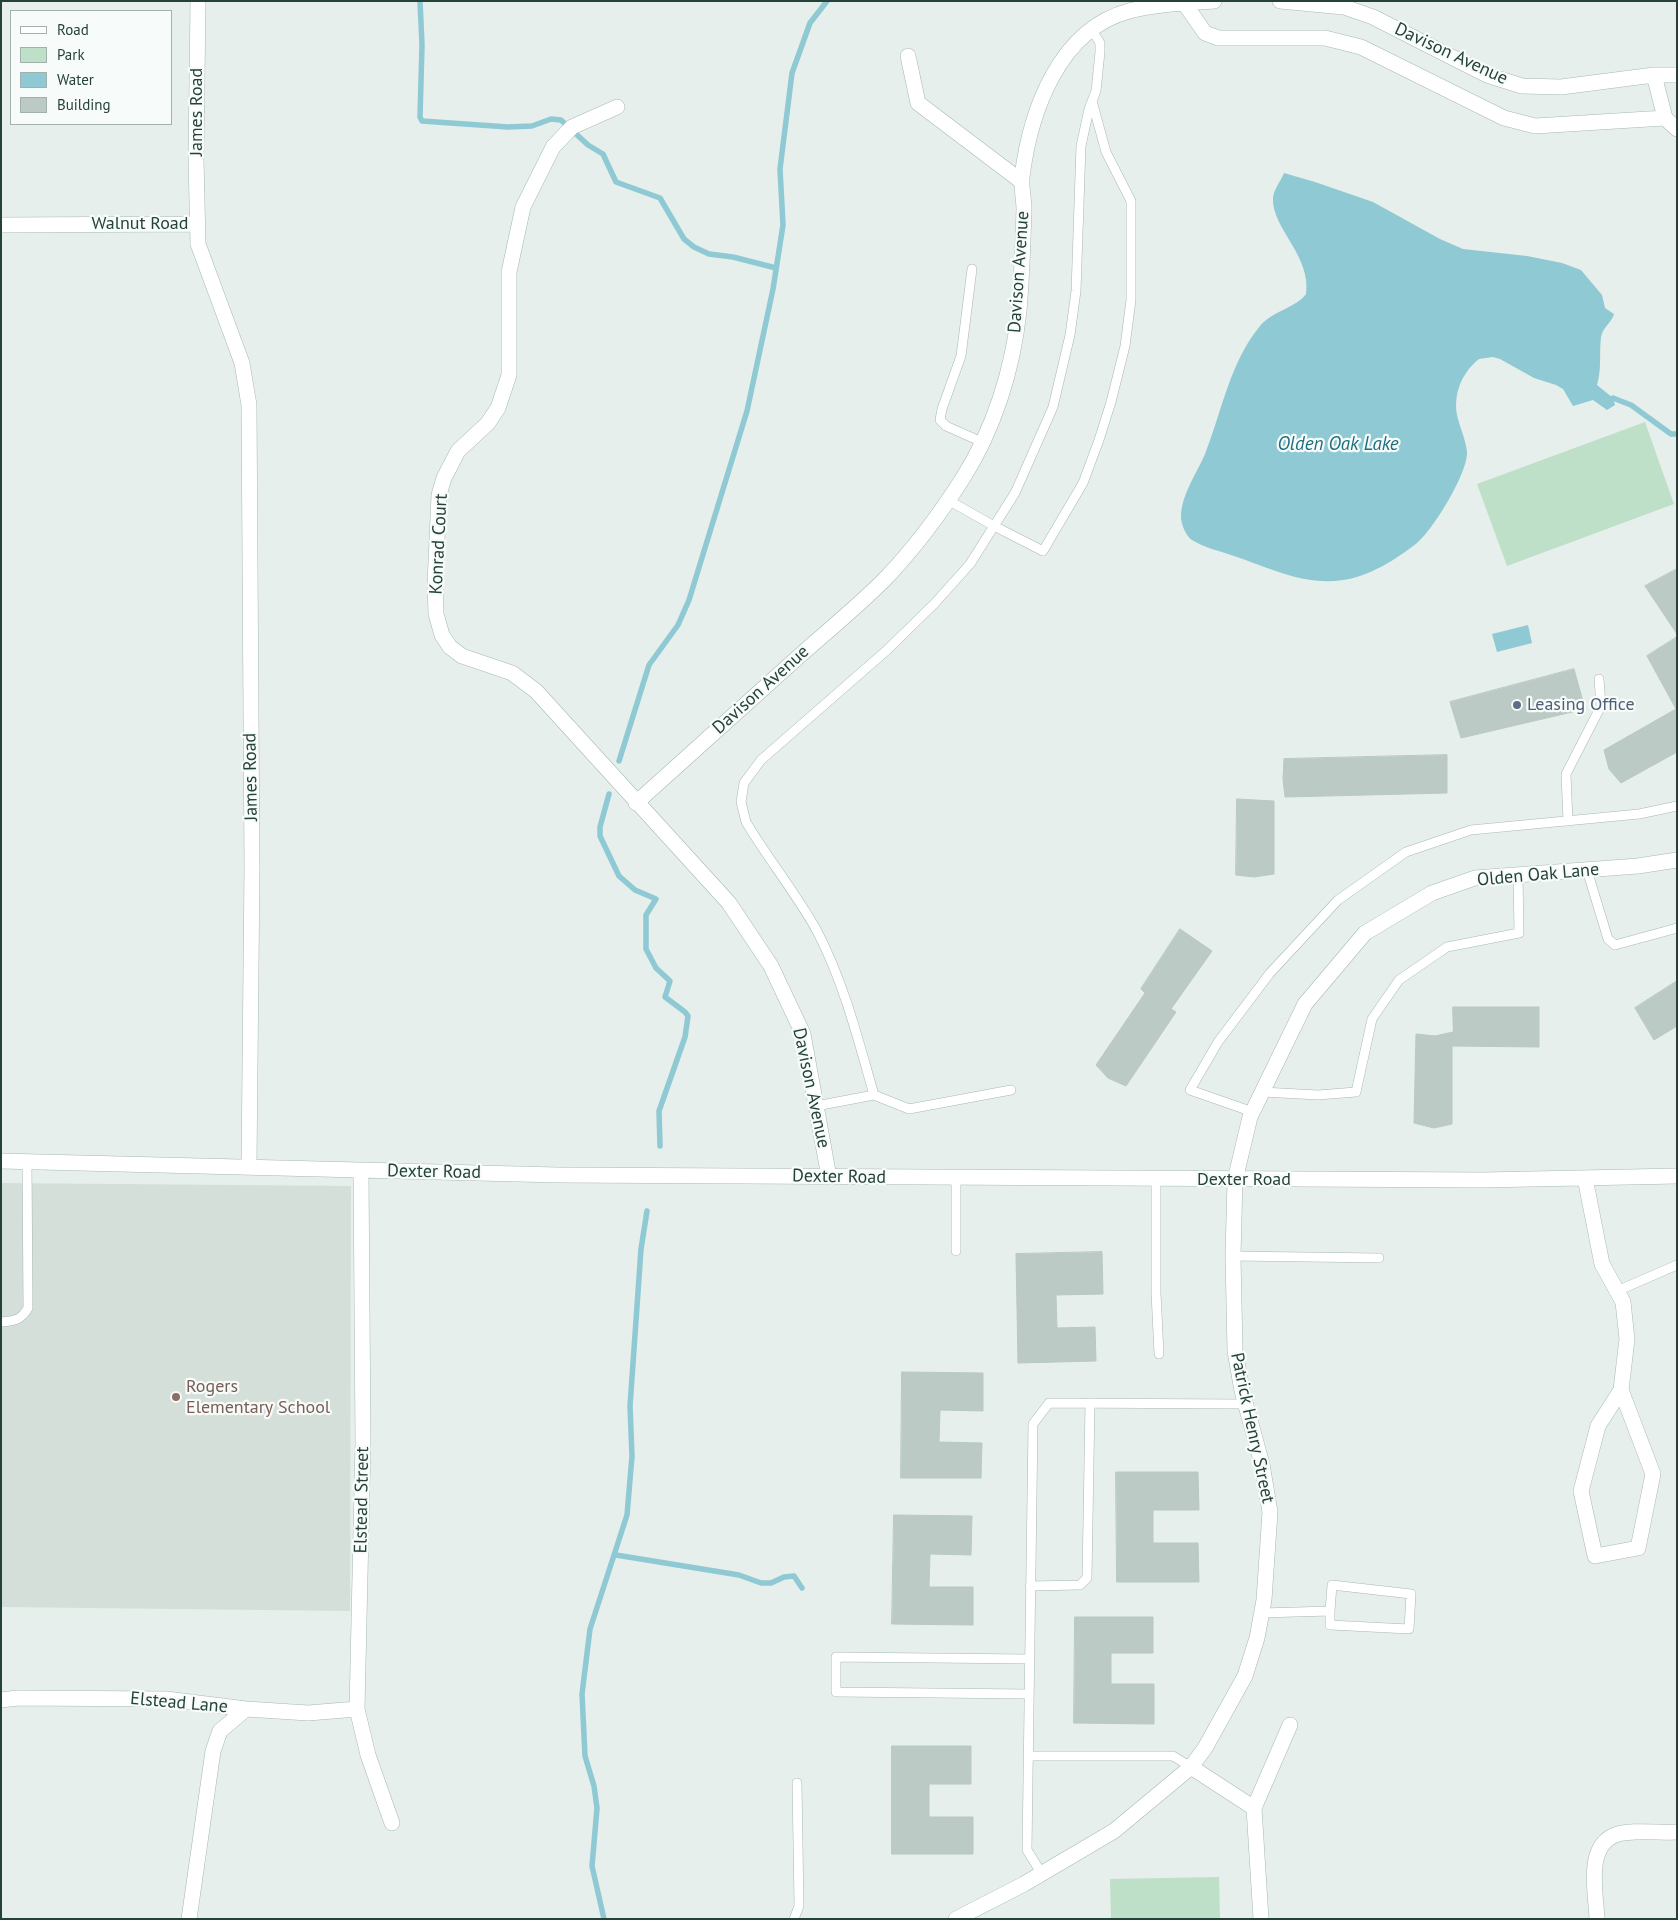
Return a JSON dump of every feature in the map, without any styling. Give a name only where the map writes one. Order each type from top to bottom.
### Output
[{"type":"street","name":"James Road","points":[[197,224],[198,1]]},
{"type":"street","name":"Davison Avenue","points":[[829,1177],[803,1034],[771,966],[729,903],[636,803],[884,579],[933,523],[964,476],[992,423],[1009,366],[1019,315],[1024,195],[1021,181],[1033,118],[1052,77],[1072,47],[1098,25],[1127,11],[1214,1]]},
{"type":"street","name":"Davison Avenue","points":[[1280,1],[1344,7],[1373,17],[1487,75],[1522,86],[1561,87],[1677,75]]},
{"type":"street","points":[[1184,3],[1205,32],[1218,38],[1325,38],[1361,47],[1504,118],[1535,126],[1665,118]]},
{"type":"street","points":[[908,56],[918,103],[1021,181]]},
{"type":"street","points":[[1654,76],[1665,118],[1677,129]]},
{"type":"street","name":"Konrad Court","points":[[617,107],[572,127],[553,147],[522,207],[509,272],[509,375],[498,408],[488,423],[458,451],[444,478],[439,495],[435,584],[436,614],[442,635],[450,647],[475,662],[512,673],[536,691],[636,803]]},
{"type":"street","name":"Walnut Road","points":[[1,225],[197,224],[198,244],[242,363],[246,388]]},
{"type":"street","name":"James Road","points":[[246,388],[251,476],[252,868],[249,1166]]},
{"type":"street","name":"Olden Oak Lane","points":[[1235,1180],[1253,1112],[1305,1004],[1365,933],[1432,893],[1475,878],[1587,870],[1677,860]]},
{"type":"street","name":"Dexter Road","points":[[1,1161],[249,1166],[361,1171],[829,1177],[1235,1180],[1677,1176]]},
{"type":"street","name":"Elstead Street","points":[[361,1171],[363,1443],[357,1710],[368,1755],[392,1823]]},
{"type":"street","points":[[1585,1178],[1602,1264],[1623,1302],[1627,1339],[1621,1390],[1598,1426],[1581,1492],[1595,1556],[1638,1548],[1653,1474],[1621,1390]]},
{"type":"street","name":"Patrick Henry Street","points":[[956,1919],[1042,1874],[1114,1831],[1191,1767],[1210,1740],[1245,1676],[1262,1613],[1268,1564],[1270,1512],[1262,1464],[1246,1404],[1235,1351],[1233,1256],[1235,1180]]},
{"type":"street","name":"Elstead Lane","points":[[1,1700],[18,1698],[166,1699],[246,1709],[308,1713],[357,1710]]},
{"type":"street","points":[[190,1919],[213,1750],[220,1731],[246,1709]]},
{"type":"street","points":[[1261,1919],[1254,1808],[1290,1725]]},
{"type":"street","points":[[1191,1767],[1254,1808]]},
{"type":"street","points":[[1597,1919],[1595,1868],[1596,1857],[1603,1842],[1616,1835],[1626,1833],[1677,1832]]},
{"type":"lane","points":[[874,1095],[847,998],[833,965],[816,930],[746,822],[741,802],[744,783],[761,760],[887,650],[935,603],[970,564],[1015,493],[1028,465],[1053,407],[1064,362],[1076,291],[1081,146],[1096,91],[1100,43],[1092,30]]},
{"type":"lane","points":[[948,500],[1043,551],[1082,483],[1111,402],[1124,346],[1131,300],[1131,201],[1106,152],[1092,101]]},
{"type":"lane","points":[[972,270],[961,356],[942,409],[940,420],[946,426],[982,442]]},
{"type":"lane","points":[[1568,821],[1566,774],[1588,727],[1601,706],[1599,679]]},
{"type":"lane","points":[[1253,1112],[1190,1090],[1218,1042],[1270,973],[1338,900],[1406,852],[1471,830],[1639,814],[1677,806]]},
{"type":"lane","points":[[1587,870],[1608,939],[1615,945],[1677,928]]},
{"type":"lane","points":[[1262,1092],[1318,1095],[1356,1092],[1372,1019],[1399,980],[1447,947],[1519,932],[1518,875]]},
{"type":"lane","points":[[816,1106],[874,1095],[909,1109],[1011,1090]]},
{"type":"lane","points":[[1,1322],[15,1322],[23,1317],[28,1308],[27,1161]]},
{"type":"lane","points":[[956,1178],[956,1251]]},
{"type":"lane","points":[[1156,1179],[1156,1293],[1159,1354]]},
{"type":"lane","points":[[1233,1256],[1379,1258]]},
{"type":"lane","points":[[1617,1291],[1677,1265]]},
{"type":"lane","points":[[1042,1874],[1026,1850],[1033,1424],[1050,1403],[1246,1404]]},
{"type":"lane","points":[[1030,1586],[1080,1585],[1087,1578],[1090,1403]]},
{"type":"lane","points":[[1332,1585],[1411,1594],[1410,1628],[1330,1625],[1330,1611],[1332,1585]]},
{"type":"lane","points":[[1262,1613],[1330,1611]]},
{"type":"lane","points":[[1028,1694],[836,1692],[836,1657],[1029,1659]]},
{"type":"lane","points":[[1028,1756],[1173,1756],[1191,1767]]},
{"type":"lane","points":[[794,1919],[799,1906],[796,1783]]},
{"type":"shaded area","name":"Rogers Elementary School","points":[[1,1183],[351,1186],[350,1611],[1,1607]]},
{"type":"green space","points":[[1645,422],[1674,504],[1507,566],[1477,484]]},
{"type":"green space","points":[[1219,1877],[1220,1919],[1111,1919],[1110,1879]]},
{"type":"water","name":"Olden Oak Lake","points":[[1284,173],[1373,202],[1440,239],[1463,249],[1527,256],[1562,263],[1581,270],[1602,295],[1605,308],[1614,314],[1601,337],[1597,385],[1613,398],[1615,405],[1607,410],[1593,400],[1573,406],[1563,389],[1556,385],[1534,378],[1500,359],[1493,357],[1479,359],[1467,371],[1457,394],[1456,411],[1465,440],[1466,461],[1456,487],[1440,514],[1424,536],[1401,555],[1372,571],[1343,580],[1315,580],[1287,575],[1207,547],[1197,543],[1188,536],[1181,520],[1186,492],[1205,454],[1241,355],[1265,321],[1296,303],[1306,294],[1306,280],[1303,268],[1274,210],[1273,196]]},
{"type":"water","points":[[1528,625],[1532,643],[1497,652],[1492,634]]},
{"type":"building","points":[[1677,569],[1677,634],[1645,586]]},
{"type":"building","points":[[1677,637],[1677,752],[1621,783],[1609,769],[1604,750],[1676,709],[1647,656]]},
{"type":"building","name":"Leasing Office","points":[[1574,669],[1585,709],[1461,738],[1450,702]]},
{"type":"building","points":[[1447,755],[1447,793],[1285,797],[1283,779],[1284,759]]},
{"type":"building","points":[[1237,799],[1274,801],[1274,874],[1254,877],[1236,875]]},
{"type":"building","points":[[1180,929],[1212,951],[1171,1009],[1176,1012],[1126,1086],[1108,1078],[1096,1065],[1145,993],[1141,989]]},
{"type":"building","points":[[1677,981],[1677,1026],[1654,1040],[1635,1008]]},
{"type":"building","points":[[1453,1007],[1539,1007],[1539,1047],[1452,1046],[1452,1124],[1434,1128],[1414,1123],[1416,1034],[1435,1036],[1453,1032]]},
{"type":"building","points":[[1102,1252],[1103,1294],[1056,1295],[1057,1328],[1095,1327],[1096,1361],[1018,1363],[1016,1254]]},
{"type":"building","points":[[902,1372],[983,1373],[983,1411],[940,1410],[939,1442],[982,1443],[981,1478],[901,1478]]},
{"type":"building","points":[[1116,1472],[1198,1472],[1199,1510],[1153,1510],[1153,1543],[1198,1543],[1199,1582],[1117,1582]]},
{"type":"building","points":[[894,1515],[972,1516],[971,1555],[930,1554],[929,1587],[973,1587],[973,1625],[892,1624]]},
{"type":"building","points":[[1075,1617],[1153,1617],[1153,1653],[1111,1653],[1111,1684],[1154,1684],[1154,1724],[1074,1723]]},
{"type":"building","points":[[892,1746],[971,1746],[971,1784],[929,1784],[929,1817],[973,1817],[973,1854],[892,1854]]},
{"type":"waterway","points":[[420,1],[422,45],[420,117],[422,121],[508,127],[532,126],[551,119],[561,120],[588,145],[603,154],[616,182],[660,198],[684,239],[694,247],[709,254],[733,257],[776,268]]},
{"type":"waterway","points":[[619,761],[649,665],[678,625],[689,600],[747,411],[773,289],[783,225],[780,169],[792,73],[810,23],[827,1]]},
{"type":"waterway","points":[[1613,398],[1631,405],[1671,434],[1677,434]]},
{"type":"waterway","points":[[609,794],[600,827],[600,836],[619,876],[635,890],[656,899],[646,915],[646,949],[656,968],[670,981],[665,997],[688,1016],[685,1037],[659,1111],[660,1146]]},
{"type":"waterway","points":[[604,1919],[592,1866],[597,1808],[594,1786],[585,1756],[582,1694],[590,1629],[627,1515],[632,1456],[630,1406],[641,1249],[647,1211]]},
{"type":"waterway","points":[[616,1555],[739,1575],[761,1583],[771,1583],[784,1577],[794,1576],[802,1588]]},
{"type":"place","name":"Leasing Office","points":[[1517,705]]},
{"type":"place","name":"Rogers Elementary School","points":[[176,1397]]}]
